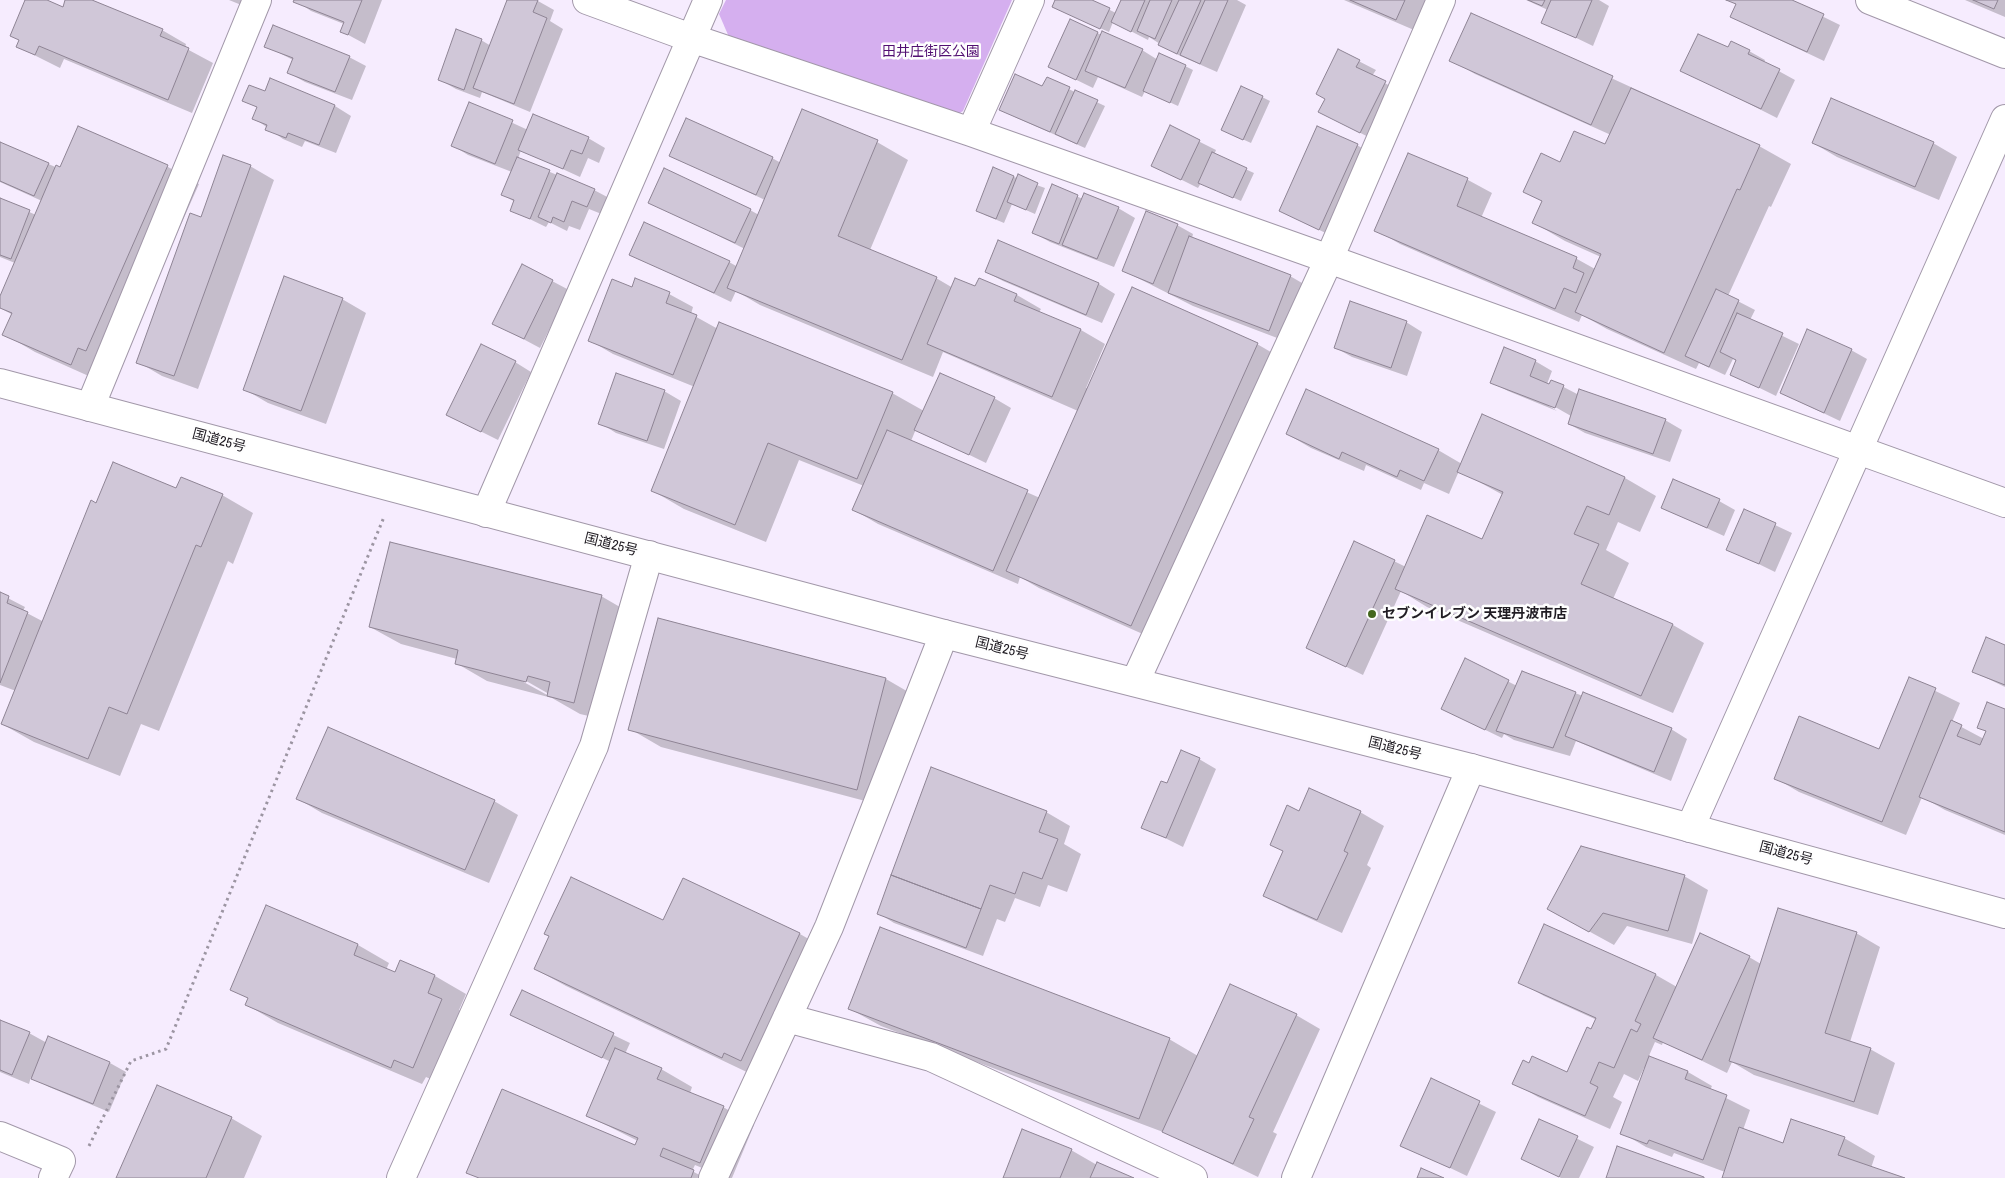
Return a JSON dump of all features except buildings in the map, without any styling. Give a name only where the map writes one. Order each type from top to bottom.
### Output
[{"type":"main road","points":[[90,407],[257,0]]},
{"type":"main road","points":[[587,0],[692,38],[971,132],[2005,503]]},
{"type":"main road","points":[[486,513],[708,0]]},
{"type":"main road","points":[[971,132],[1030,0]]},
{"type":"main road","points":[[1135,682],[1328,259],[1442,0]]},
{"type":"main road","points":[[1870,0],[2005,54]]},
{"type":"main road","points":[[1690,828],[2005,119]]},
{"type":"main road","name":"国道25号","points":[[0,383],[944,634],[1472,768],[2005,914]]},
{"type":"main road","points":[[401,1178],[594,746],[649,555]]},
{"type":"main road","points":[[713,1178],[829,928],[944,634]]},
{"type":"main road","points":[[1296,1178],[1472,768]]},
{"type":"main road","points":[[787,1018],[931,1057],[1193,1178]]},
{"type":"main road","points":[[0,1136],[61,1161],[53,1178]]},
{"type":"path","points":[[86,1153],[131,1061],[166,1049],[395,489]]},
{"type":"green space","name":"田井庄街区公園","points":[[726,0],[1012,0],[963,111],[955,116],[729,37],[719,14]]},
{"type":"place","name":"セブンイレブン 天理丹波市店","points":[[1372,614]]}]
